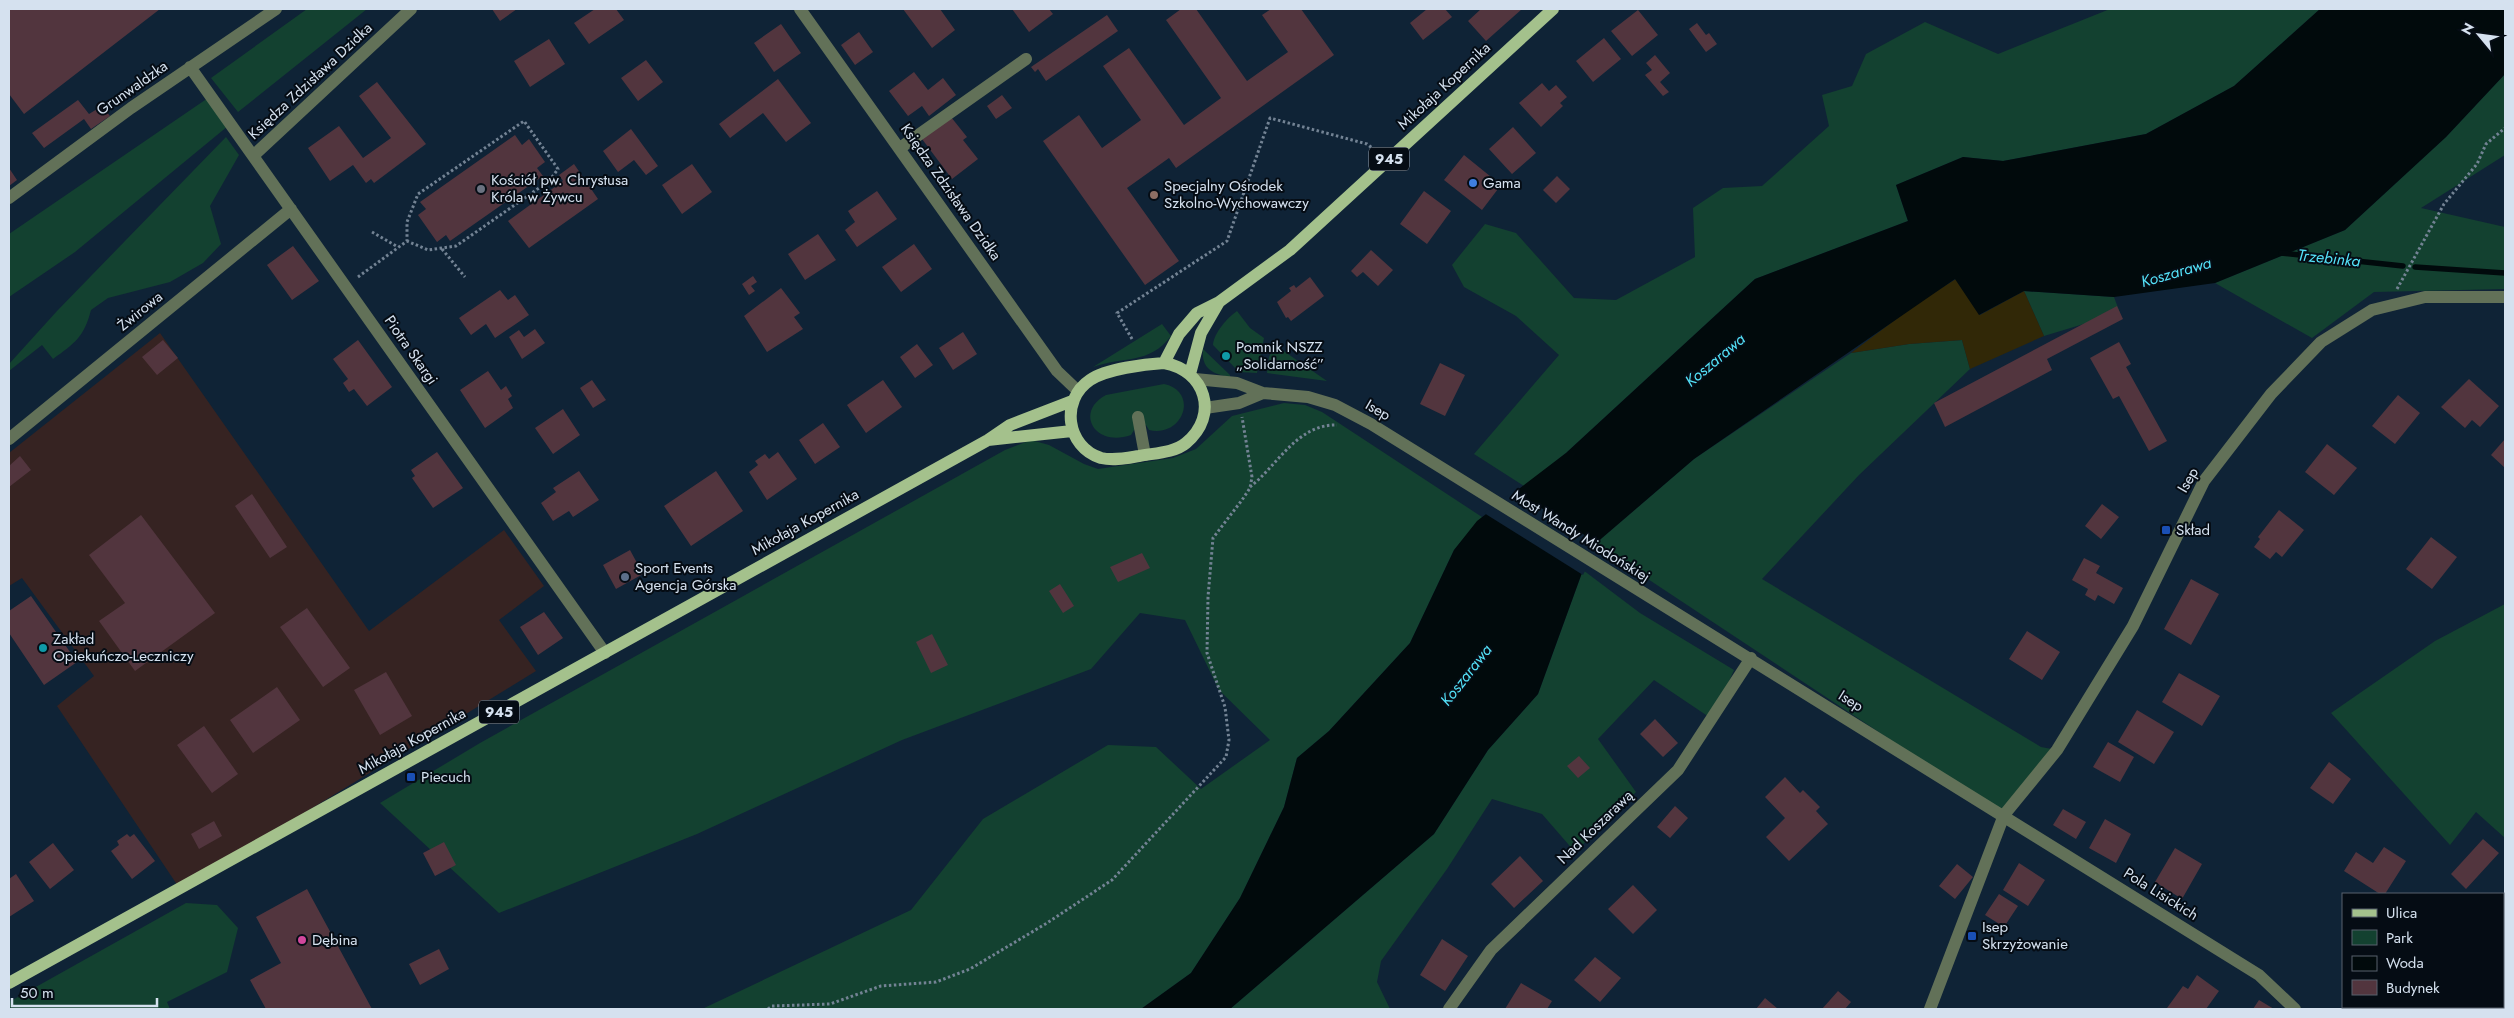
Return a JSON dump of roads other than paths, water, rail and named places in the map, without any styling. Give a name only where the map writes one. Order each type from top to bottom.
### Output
[{"type":"main road","name":"Mikołaja Kopernika","points":[[1164,363],[1180,334],[1197,313],[1219,302],[1290,250],[1553,9]]},
{"type":"main road","name":"Mikołaja Kopernika","points":[[1193,376],[1201,334],[1219,302]]},
{"type":"main road","name":"945","points":[[1075,396],[1084,384],[1098,375],[1164,363]]},
{"type":"main road","points":[[1075,396],[1070,418],[1072,431],[1085,450],[1099,457],[1117,459],[1170,450],[1186,443],[1198,429],[1205,408],[1203,395],[1193,376],[1176,366],[1164,363]]},
{"type":"main road","name":"Mikołaja Kopernika","points":[[9,983],[988,440],[1010,425],[1075,396]]},
{"type":"main road","name":"Mikołaja Kopernika","points":[[988,440],[1072,431]]},
{"type":"street","name":"Grunwaldzka","points":[[9,198],[190,67],[276,9]]},
{"type":"street","name":"Księdza Zdzisława Dzidka","points":[[253,156],[412,9]]},
{"type":"street","name":"Księdza Zdzisława Dzidka","points":[[800,9],[1075,396]]},
{"type":"street","points":[[900,148],[1026,59]]},
{"type":"street","name":"Piotra Skargi","points":[[190,67],[605,653]]},
{"type":"street","name":"Żwirowa","points":[[9,439],[291,209]]},
{"type":"street","name":"Isep","points":[[1930,1009],[2004,815],[2057,750],[2133,626],[2204,481],[2271,394],[2321,342],[2372,310],[2425,297],[2505,297]]},
{"type":"street","name":"Isep","points":[[1193,376],[1237,383],[1263,393],[1299,395],[1335,405],[1371,424],[1466,484]]},
{"type":"street","name":"Isep","points":[[1205,408],[1239,403],[1263,393]]},
{"type":"street","points":[[1138,417],[1144,455]]},
{"type":"street","name":"Most Wandy Miodońskiej","points":[[1466,484],[1680,616]]},
{"type":"street","name":"Isep","points":[[1680,616],[2004,815]]},
{"type":"street","name":"Nad Koszarawą","points":[[1450,1009],[1491,950],[1678,770],[1751,658]]},
{"type":"street","name":"Pola Lisickich","points":[[2004,815],[2259,974],[2295,1009]]},
{"type":"water","name":"Koszarawa","points":[[2320,9],[2505,9],[2505,74],[2446,137],[2345,230],[2215,283],[2114,297],[2024,291],[1979,315],[1955,279],[1694,459],[1595,544],[1583,570],[1538,694],[1488,750],[1434,834],[1230,1009],[1141,1009],[1191,973],[1240,898],[1284,807],[1297,758],[1329,731],[1410,643],[1454,550],[1477,521],[1566,453],[1755,279],[1908,221],[1896,185],[1963,157],[2003,161],[2146,134],[2234,86]]},
{"type":"waterway","name":"Trzebinka","points":[[2281,253],[2403,266]]},
{"type":"waterway","name":"Trzebinka","points":[[2415,267],[2505,273]]},
{"type":"place","name":"Gama","points":[[1473,183]]},
{"type":"place","name":"Kościół pw. Chrystusa Króla w Żywcu","points":[[481,189]]},
{"type":"place","name":"Specjalny Ośrodek Szkolno-Wychowawczy","points":[[1154,195]]},
{"type":"place","name":"Pomnik NSZZ „Solidarność”","points":[[1226,356]]},
{"type":"place","name":"Skład","points":[[2166,530]]},
{"type":"place","name":"Sport Events Agencja Górska","points":[[625,577]]},
{"type":"place","name":"Zakład Opiekuńczo-Leczniczy","points":[[43,648]]},
{"type":"place","name":"Piecuch","points":[[411,777]]},
{"type":"place","name":"Isep Skrzyżowanie","points":[[1972,936]]},
{"type":"place","name":"Dębina","points":[[302,940]]}]
